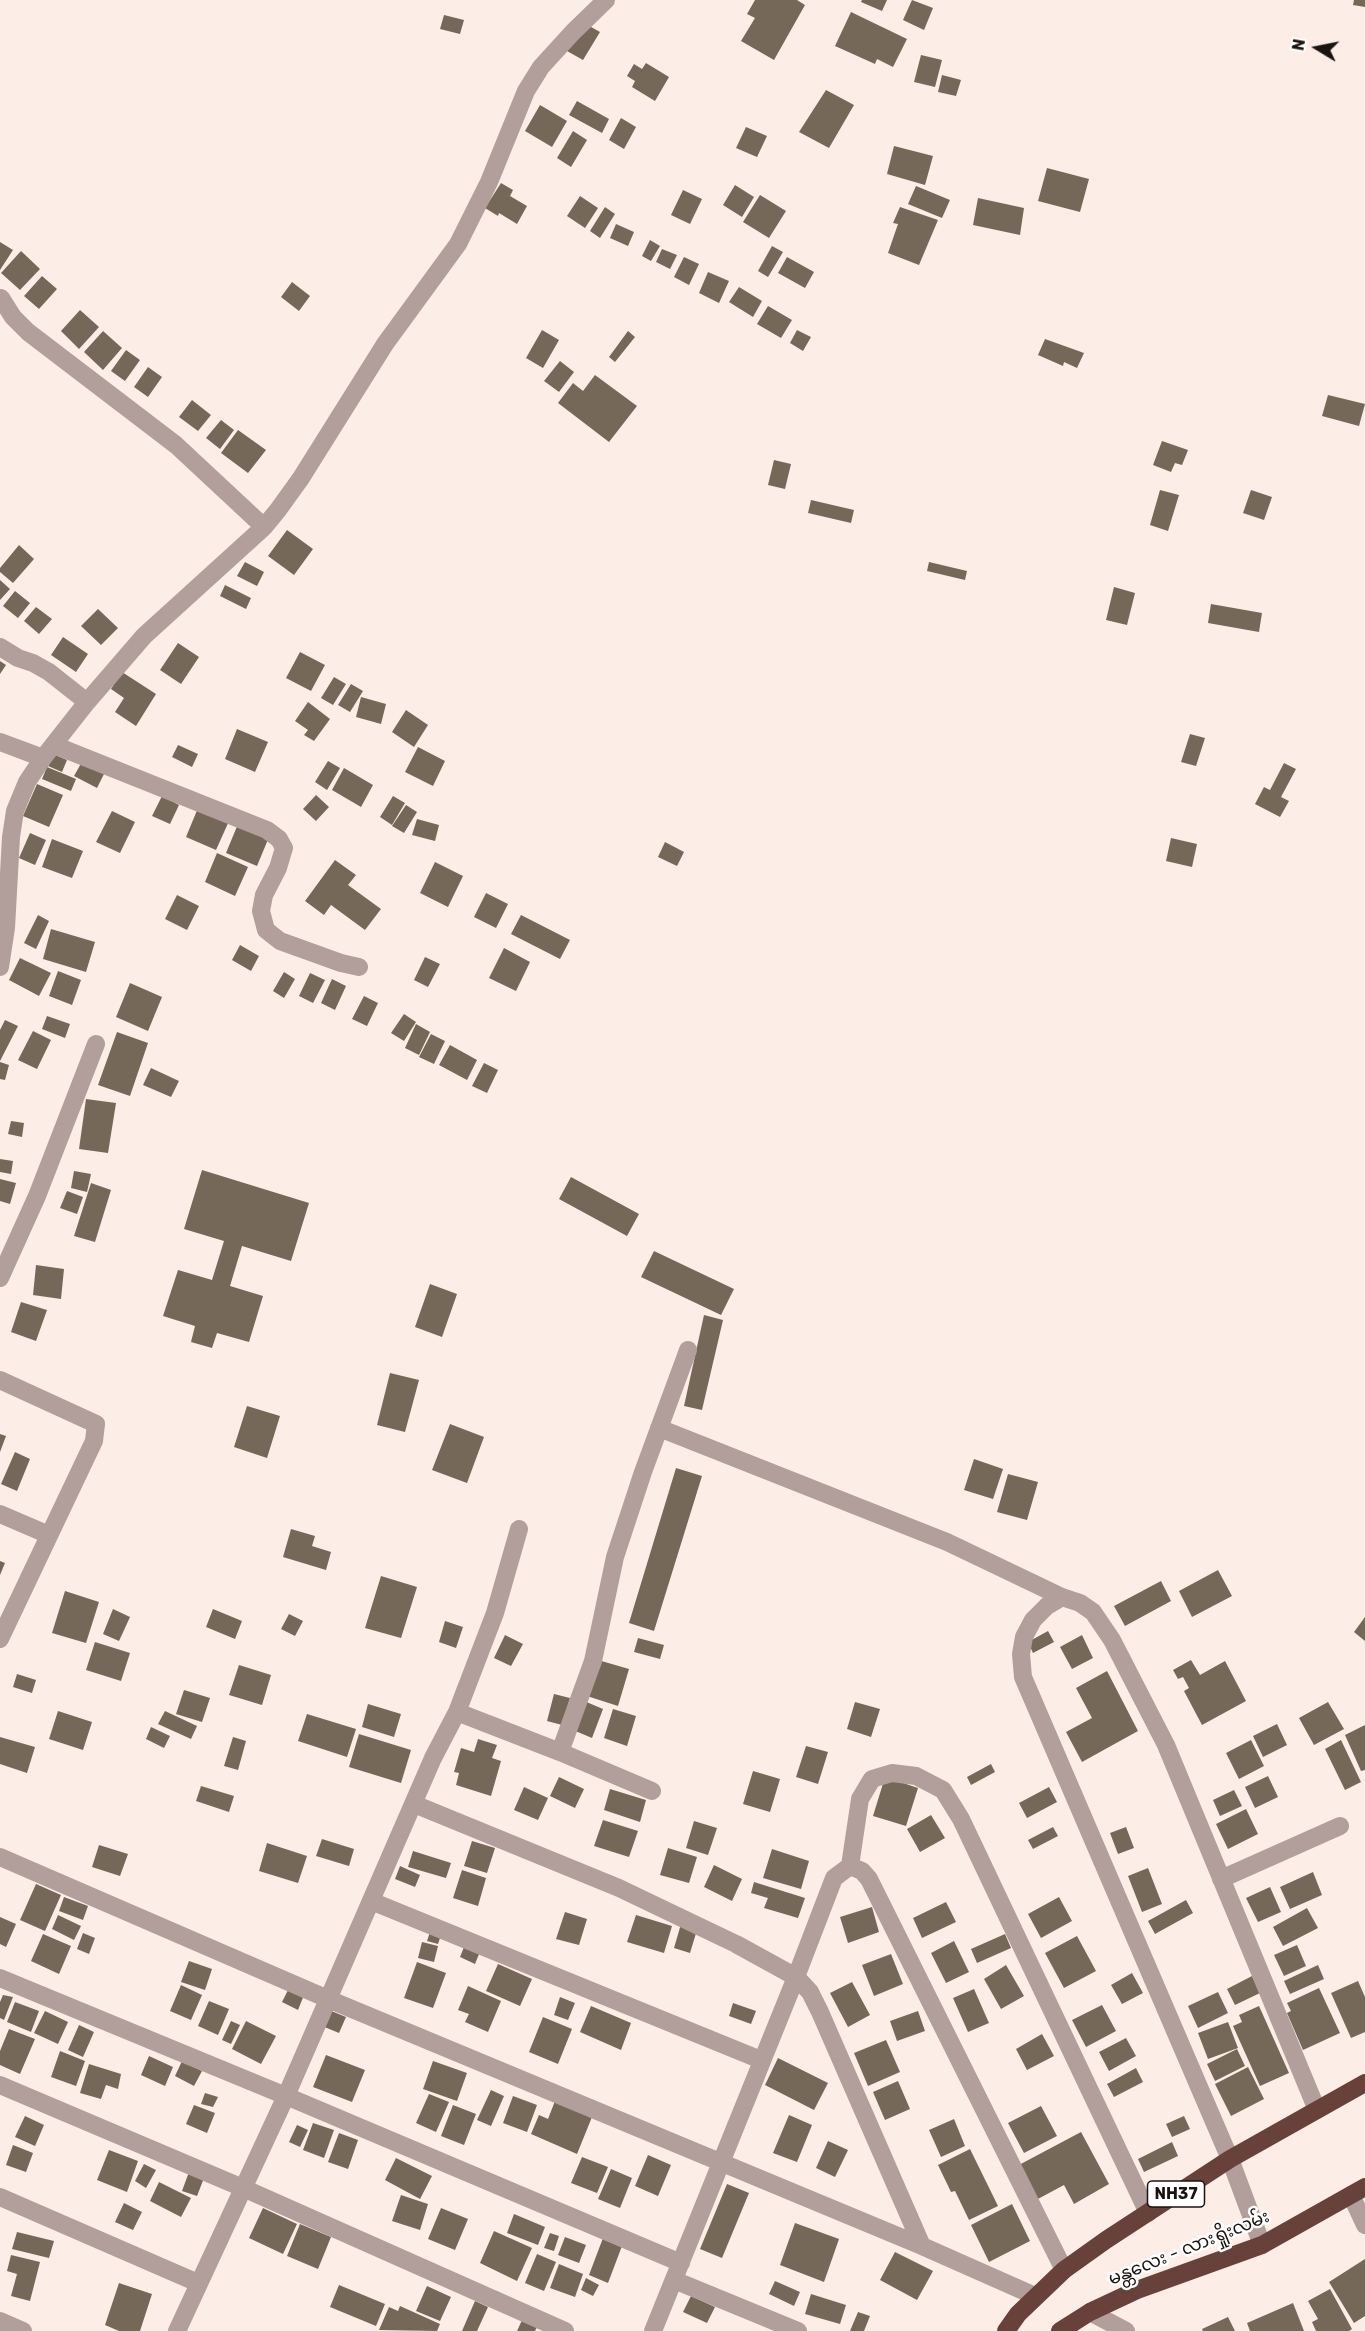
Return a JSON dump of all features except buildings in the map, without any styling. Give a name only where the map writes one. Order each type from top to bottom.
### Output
[{"type":"highway","name":"မန္တလေး - လားရှိုးလမ်း","points":[[1006,2331],[1035,2296],[1064,2270],[1230,2159],[1365,2083]]},
{"type":"highway","name":"မန္တလေး - လားရှိုးလမ်း","points":[[1060,2331],[1090,2312],[1137,2290],[1262,2245],[1358,2191]]},
{"type":"street","points":[[0,967],[6,928],[6,835],[27,782],[87,702],[144,636],[264,527],[302,478],[385,344],[458,244],[489,182],[526,90],[541,67],[606,0]]},
{"type":"street","points":[[1,298],[13,317],[28,332],[176,445],[264,527]]},
{"type":"street","points":[[0,647],[49,672],[87,702]]},
{"type":"street","points":[[0,742],[49,752],[267,830],[279,839],[284,848],[278,868],[264,895],[261,911],[266,930],[280,940],[341,963],[359,967]]},
{"type":"street","points":[[0,1278],[37,1196],[96,1044]]},
{"type":"street","points":[[560,1752],[593,1661],[615,1557],[688,1350]]},
{"type":"street","points":[[0,1380],[96,1424],[94,1441],[2,1629]]},
{"type":"street","points":[[659,1428],[937,1538],[1062,1597],[1080,1603],[1094,1612],[1112,1641],[1166,1745],[1317,2110]]},
{"type":"street","points":[[0,1514],[49,1535]]},
{"type":"street","points":[[177,2331],[286,2096],[414,1803],[457,1712],[495,1613],[519,1529]]},
{"type":"street","points":[[1062,1597],[1047,1606],[1033,1620],[1024,1637],[1021,1654],[1023,1677],[1230,2159],[1262,2245]]},
{"type":"street","points":[[457,1712],[652,1791]]},
{"type":"street","points":[[653,2331],[834,1878],[850,1866],[860,1800],[872,1779],[891,1773],[916,1776],[943,1790],[962,1819],[1148,2213]]},
{"type":"street","points":[[414,1803],[619,1888],[736,1944],[796,1977],[810,1992],[820,2012],[922,2246]]},
{"type":"street","points":[[1221,1879],[1340,1826]]},
{"type":"street","points":[[0,1857],[328,1999],[922,2246],[1035,2296]]},
{"type":"street","points":[[850,1866],[862,1871],[869,1879],[1064,2270]]},
{"type":"street","points":[[371,1901],[761,2060]]},
{"type":"street","points":[[0,1978],[437,2161],[678,2271],[798,2331]]},
{"type":"street","points":[[0,2085],[243,2188],[565,2331]]},
{"type":"street","points":[[1358,2191],[1365,2225]]},
{"type":"street","points":[[0,2197],[198,2283]]},
{"type":"street","points":[[1090,2312],[1126,2331]]},
{"type":"street","points":[[0,2321],[24,2331]]}]
